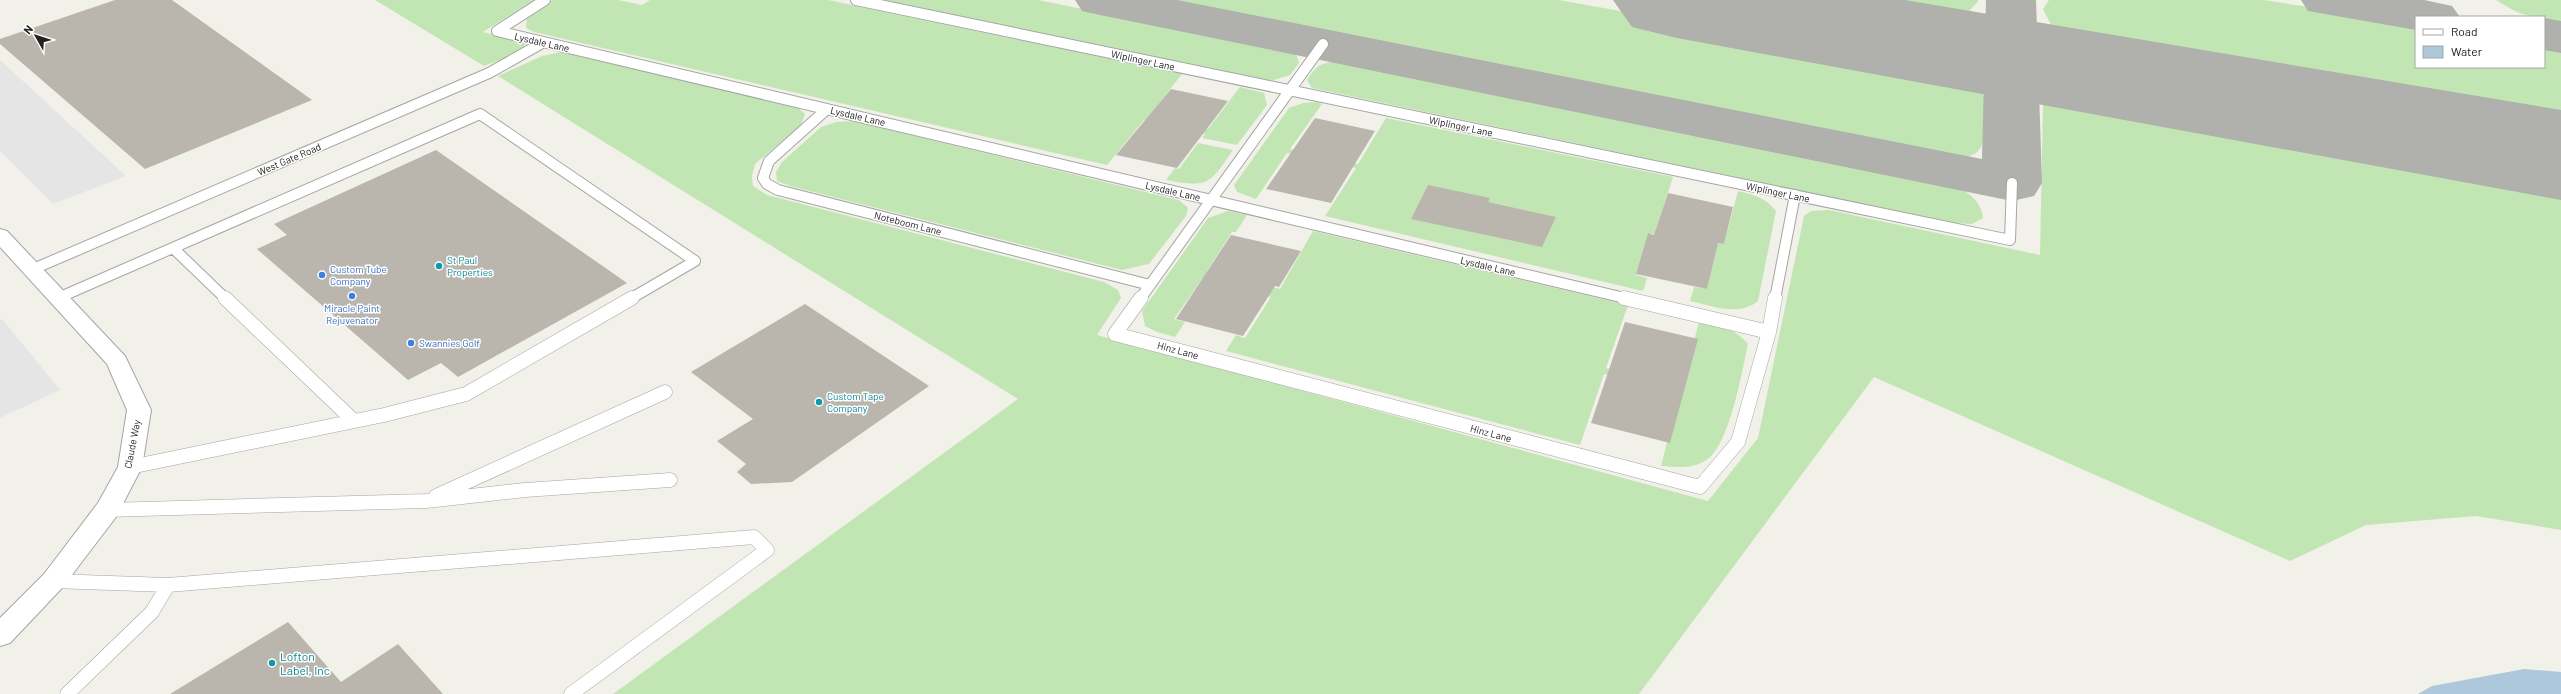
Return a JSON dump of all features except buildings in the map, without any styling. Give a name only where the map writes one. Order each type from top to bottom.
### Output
[{"type":"street","name":"Claude Way","points":[[0,235],[117,361],[139,410],[130,467],[107,510],[53,581],[0,635]]},
{"type":"lane","name":"Lysdale Lane","points":[[545,0],[497,31],[1769,332]]},
{"type":"lane","name":"Wiplinger Lane","points":[[856,0],[2010,240],[2012,183]]},
{"type":"lane","name":"West Gate Road","points":[[31,270],[489,73],[544,42]]},
{"type":"lane","points":[[1150,285],[1323,44]]},
{"type":"lane","name":"Noteboom Lane","points":[[827,109],[770,161],[763,178],[767,184],[778,190],[1150,285]]},
{"type":"lane","points":[[58,298],[480,114],[695,261],[466,394],[354,421],[130,467]]},
{"type":"lane","points":[[1769,332],[1795,195]]},
{"type":"lane","points":[[173,248],[354,421]]},
{"type":"lane","name":"Hinz Lane","points":[[1150,285],[1115,334],[1700,487],[1738,442],[1769,332]]},
{"type":"lane","points":[[426,501],[664,392]]},
{"type":"lane","points":[[107,510],[426,501],[525,490],[670,480]]},
{"type":"lane","points":[[53,581],[168,585],[754,537],[767,550],[571,694]]},
{"type":"lane","points":[[67,694],[152,612],[168,585]]},
{"type":"green space","points":[[375,0],[534,0],[483,32],[525,43],[524,48],[515,54],[484,66]]},
{"type":"green space","points":[[553,0],[618,0],[642,5],[650,0],[828,0],[1182,74],[1149,116],[1208,129],[1240,87],[1264,93],[1267,105],[1237,145],[1202,138],[1205,134],[1144,120],[1107,165],[534,32],[526,28],[527,16]]},
{"type":"green space","points":[[882,0],[1038,0],[1287,50],[1297,56],[1299,63],[1290,75],[1271,81]]},
{"type":"green space","points":[[1140,0],[1559,0],[1932,67],[1955,73],[1966,77],[1981,88],[1986,107],[1986,129],[1981,148],[1976,153],[1967,157],[1939,157]]},
{"type":"green space","points":[[1800,0],[1979,0],[1957,25],[1950,26]]},
{"type":"green space","points":[[2049,0],[2264,0],[2415,24],[2415,68],[2545,68],[2545,44],[2561,47],[2561,131],[2074,47],[2059,36],[2043,9]]},
{"type":"green space","points":[[2496,0],[2561,0],[2561,27],[2545,23],[2545,16],[2524,15]]},
{"type":"green space","points":[[561,52],[798,108],[805,114],[801,125],[755,164],[752,176],[753,186],[767,195],[1104,282],[1118,290],[1121,298],[1097,335],[1708,501],[1758,438],[1804,216],[1811,211],[1829,210],[2040,255],[2043,105],[2049,97],[2067,95],[2095,96],[2561,180],[2561,530],[2476,516],[2366,525],[2290,561],[1874,377],[1639,694],[613,694],[1018,399],[498,76],[542,56]]},
{"type":"green space","points":[[1342,61],[1931,179],[1957,187],[1971,196],[1981,209],[1983,218],[1972,224],[1954,223],[1312,88],[1307,80],[1317,67],[1329,62]]},
{"type":"green space","points":[[1317,102],[1322,104],[1290,149],[1358,164],[1386,118],[1673,177],[1656,229],[1724,244],[1738,191],[1759,197],[1772,206],[1776,211],[1758,301],[1750,306],[1742,308],[1725,309],[1690,301],[1694,287],[1707,289],[1716,248],[1648,233],[1636,275],[1647,278],[1643,291],[1325,216],[1356,168],[1287,153],[1256,199],[1237,192],[1234,185],[1289,108],[1303,103]]},
{"type":"green space","points":[[853,121],[1179,200],[1188,208],[1186,216],[1149,264],[1122,270],[790,186],[777,181],[776,172],[782,162],[821,127],[836,122]]},
{"type":"green space","points":[[1198,143],[1233,150],[1218,171],[1206,181],[1191,184],[1166,180],[1175,168],[1179,169]]},
{"type":"green space","points":[[1228,211],[1247,215],[1236,232],[1232,232],[1207,271],[1280,289],[1313,231],[1628,305],[1606,368],[1682,386],[1699,322],[1726,328],[1738,334],[1748,344],[1733,409],[1720,443],[1712,455],[1703,462],[1693,466],[1661,466],[1680,393],[1604,374],[1580,445],[1226,351],[1236,335],[1245,338],[1271,297],[1202,279],[1174,319],[1185,322],[1175,337],[1157,332],[1145,326],[1142,311],[1208,218]]},
{"type":"shaded area","points":[[0,60],[126,176],[53,204],[0,151]]},
{"type":"shaded area","points":[[2,319],[60,390],[0,418],[0,320]]},
{"type":"water","points":[[2524,669],[2561,672],[2561,694],[2418,694],[2432,686]]},
{"type":"taxiway","points":[[1100,0],[2012,183],[2011,0]]},
{"type":"taxiway","points":[[2326,0],[2428,16]]},
{"type":"taxiway","points":[[2545,34],[2561,37]]},
{"type":"runway","points":[[1677,0],[2561,155]]},
{"type":"place","name":"St Paul Properties","points":[[439,266]]},
{"type":"place","name":"Custom Tube Company","points":[[322,275]]},
{"type":"place","name":"Miracle Paint Rejuvenator","points":[[352,296]]},
{"type":"place","name":"Swannies Golf","points":[[411,343]]},
{"type":"place","name":"Custom Tape Company","points":[[819,402]]},
{"type":"place","name":"Lofton Label, Inc","points":[[272,663]]}]
